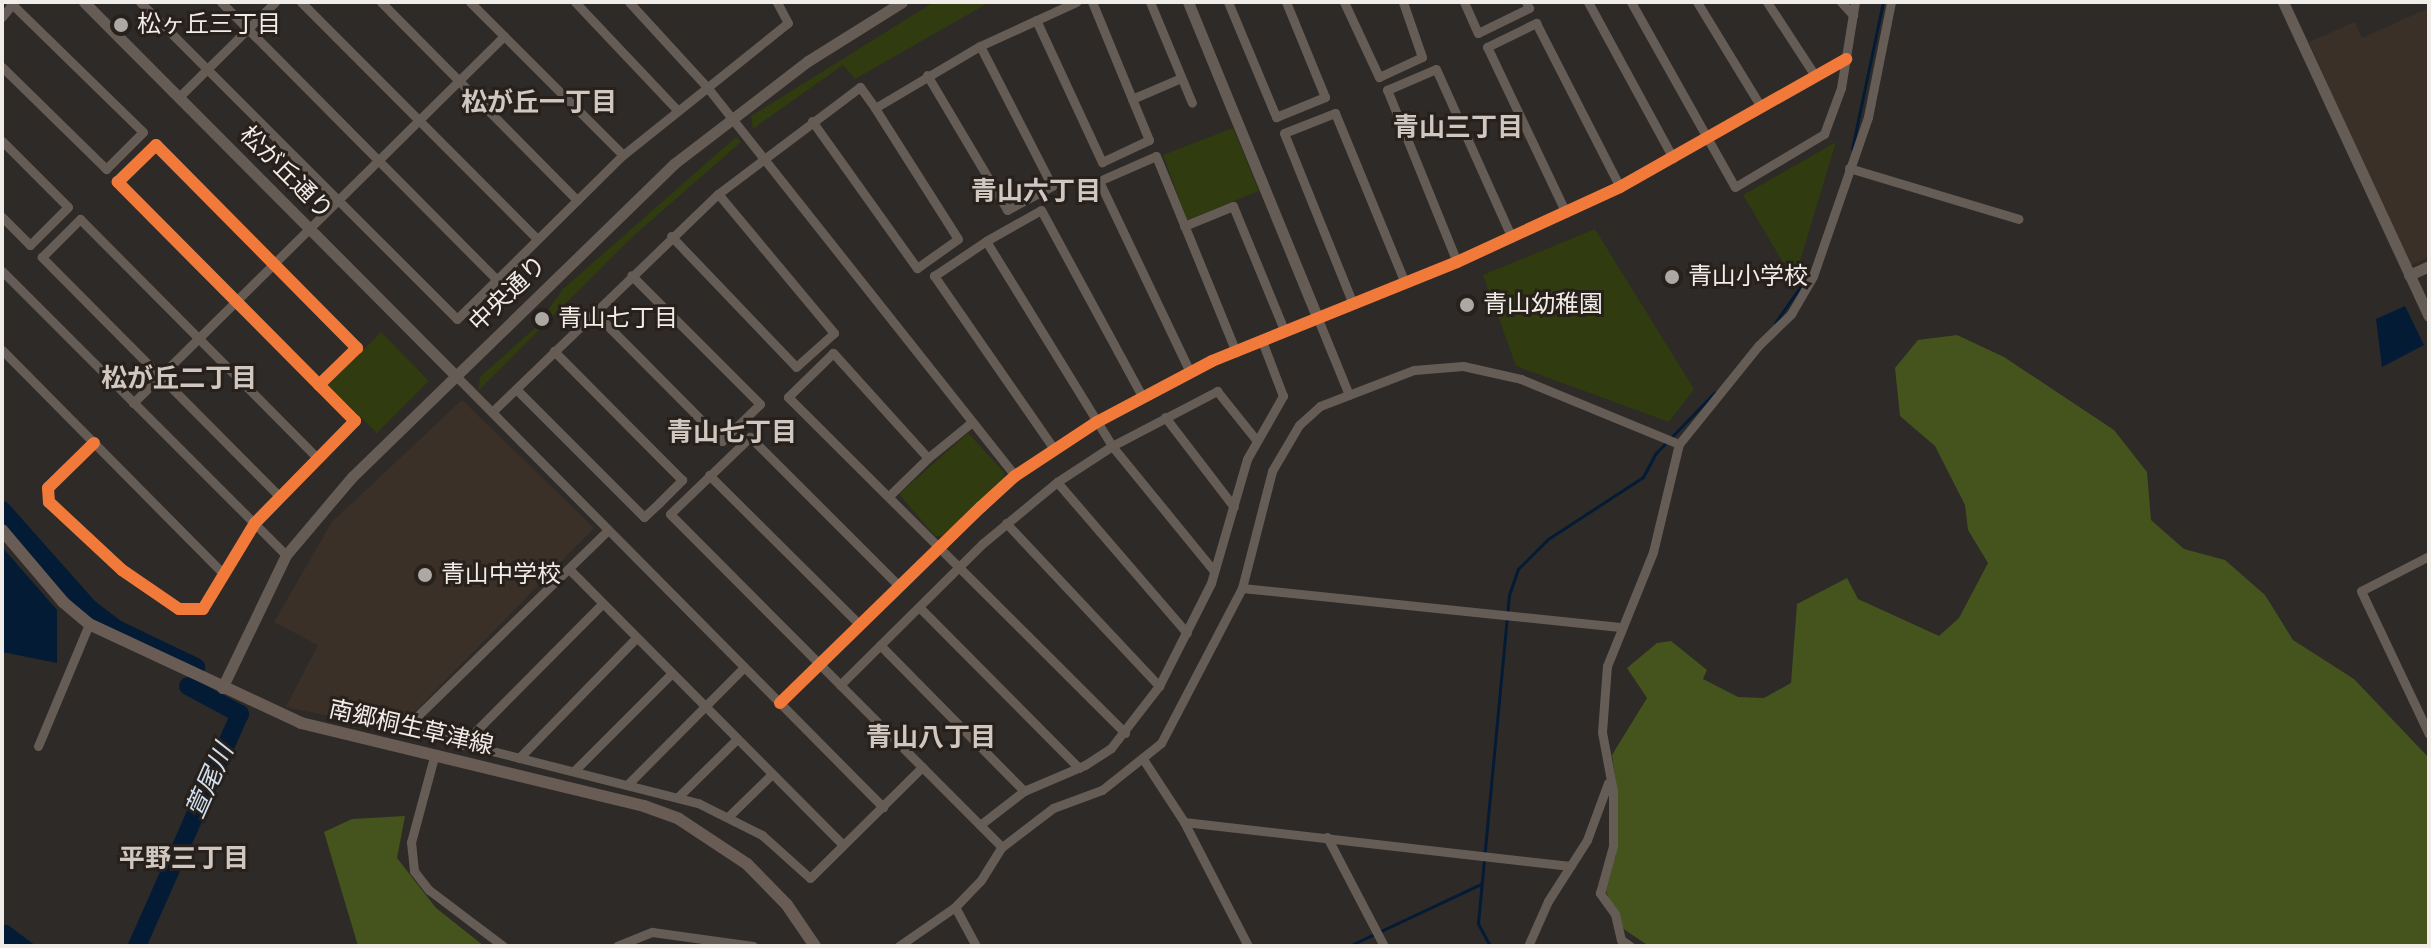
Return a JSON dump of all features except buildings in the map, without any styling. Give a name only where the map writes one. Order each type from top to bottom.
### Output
[{"type":"main road","name":"南郷桐生草津線","points":[[2,530],[63,602],[89,624],[301,723],[631,802],[679,819],[747,864],[787,905],[815,946]]},
{"type":"street","name":"松が丘通り","points":[[84,2],[456,376]]},
{"type":"street","points":[[140,2],[457,319],[623,155],[788,23],[777,2]]},
{"type":"street","points":[[221,2],[497,280]]},
{"type":"street","points":[[180,96],[275,2]]},
{"type":"street","points":[[301,2],[537,239]]},
{"type":"street","points":[[381,2],[577,200]]},
{"type":"street","points":[[470,2],[623,155]]},
{"type":"street","points":[[575,2],[677,110]]},
{"type":"street","points":[[629,2],[707,87],[1015,476]]},
{"type":"street","name":"中央通り","points":[[222,688],[286,555],[352,477],[675,163],[731,117],[902,2]]},
{"type":"street","points":[[875,108],[980,46],[1076,2]]},
{"type":"street","points":[[1036,20],[1102,162],[1149,140],[1092,2]]},
{"type":"street","points":[[1150,2],[1192,103]]},
{"type":"street","points":[[1188,2],[1349,395]]},
{"type":"street","points":[[1228,2],[1276,117],[1325,97],[1286,2]]},
{"type":"street","points":[[1344,2],[1379,77],[1422,57],[1403,2]]},
{"type":"street","points":[[1464,2],[1478,33],[1529,8],[1526,2]]},
{"type":"street","points":[[1588,2],[1673,158]]},
{"type":"street","points":[[1631,2],[1735,187],[1824,134],[1846,59],[1855,2]]},
{"type":"street","points":[[1697,2],[1761,107]]},
{"type":"street","points":[[1767,2],[1814,74]]},
{"type":"street","points":[[1841,2],[1853,15]]},
{"type":"street","points":[[1630,946],[1621,940],[1615,914],[1600,893],[1613,846],[1613,791],[1608,783],[1601,697],[1620,627],[1653,552],[1679,444],[1802,297],[1879,79],[1891,2]]},
{"type":"street","points":[[2283,2],[2429,316]]},
{"type":"street","points":[[2,17],[12,3],[143,132],[106,169],[2,67]]},
{"type":"street","points":[[1566,213],[1487,47],[1536,23],[1620,187]]},
{"type":"street","points":[[133,403],[504,36]]},
{"type":"street","points":[[927,75],[1007,210],[1043,191],[1052,186],[980,46]]},
{"type":"street","points":[[780,703],[1015,476],[1097,422],[1190,372],[1457,262],[1620,187],[1814,74],[1846,59]]},
{"type":"street","points":[[1457,262],[1387,90],[1436,69],[1512,238]]},
{"type":"street","points":[[1132,99],[1181,78]]},
{"type":"street","points":[[492,412],[671,236],[718,194],[762,157],[812,121],[860,87],[958,239],[917,268],[812,121]]},
{"type":"street","points":[[1353,304],[1284,133],[1335,113],[1405,283]]},
{"type":"street","points":[[2,141],[68,207],[30,245],[2,217]]},
{"type":"street","points":[[94,443],[48,488],[49,502],[122,570],[179,609],[203,609],[255,523],[355,421],[319,385],[118,182],[156,145],[357,348],[319,385]]},
{"type":"street","points":[[1190,372],[1099,181],[1156,156],[1236,352]]},
{"type":"street","points":[[1849,168],[2019,219]]},
{"type":"street","points":[[671,236],[796,367],[834,333],[718,194]]},
{"type":"street","points":[[1184,226],[1233,206],[1285,332]]},
{"type":"street","points":[[1054,449],[934,276],[986,241],[1041,210],[1142,396]]},
{"type":"street","points":[[279,496],[42,257],[80,219],[317,458]]},
{"type":"street","points":[[986,241],[1112,446],[1214,571]]},
{"type":"street","points":[[2409,275],[2429,266]]},
{"type":"street","points":[[594,312],[722,441],[760,404],[631,275]]},
{"type":"street","points":[[4,278],[286,555]]},
{"type":"street","points":[[980,825],[1024,791],[1079,768],[1125,733],[1159,686],[1214,571],[1257,441],[1283,396],[1262,341]]},
{"type":"street","points":[[2,350],[224,574]]},
{"type":"street","points":[[516,389],[644,517],[682,480],[554,351]]},
{"type":"street","points":[[928,458],[833,353],[788,397],[1125,733]]},
{"type":"street","points":[[899,946],[955,907],[981,880],[1002,847],[1053,808],[1102,790],[1161,743],[1242,588],[1266,490],[1282,453],[1310,414],[1414,370],[1463,366],[1521,379],[1679,444]]},
{"type":"street","points":[[456,376],[883,807]]},
{"type":"street","points":[[840,685],[1006,523],[1057,482],[1112,446],[1217,391],[1257,441]]},
{"type":"street","points":[[1165,417],[1234,507]]},
{"type":"street","points":[[889,496],[928,458],[972,422]]},
{"type":"street","points":[[899,586],[750,437],[670,514],[1002,847]]},
{"type":"street","points":[[709,475],[860,625]]},
{"type":"street","points":[[1057,482],[1187,633]]},
{"type":"street","points":[[1006,523],[1159,686]]},
{"type":"street","points":[[608,530],[413,720],[409,730],[418,735],[629,783],[730,815],[810,878],[922,767]]},
{"type":"street","points":[[2429,556],[2361,591],[2429,734]]},
{"type":"street","points":[[569,569],[843,845]]},
{"type":"street","points":[[1242,588],[1620,627]]},
{"type":"street","points":[[462,745],[602,604]]},
{"type":"street","points":[[919,607],[1079,768]]},
{"type":"street","points":[[38,746],[89,624]]},
{"type":"street","points":[[519,758],[636,638]]},
{"type":"street","points":[[880,645],[1024,791]]},
{"type":"street","points":[[629,783],[744,667]]},
{"type":"street","points":[[575,770],[672,673]]},
{"type":"street","points":[[678,797],[737,739]]},
{"type":"street","points":[[434,757],[411,842],[414,871],[429,890],[503,946]]},
{"type":"street","points":[[1143,759],[1184,822],[1248,946]]},
{"type":"street","points":[[730,815],[772,774]]},
{"type":"street","points":[[1528,946],[1548,901],[1571,866],[1608,783]]},
{"type":"street","points":[[1184,822],[1571,866]]},
{"type":"street","points":[[1327,837],[1384,946]]},
{"type":"street","points":[[955,907],[976,946]]},
{"type":"street","points":[[617,946],[652,932],[753,946]]},
{"type":"shaded area","points":[[2429,8],[2429,257],[2409,266],[2309,42],[2355,22],[2362,38]]},
{"type":"shaded area","name":"青山中学校","points":[[462,400],[594,528],[397,730],[286,707],[318,645],[274,622],[332,522]]},
{"type":"green space","points":[[934,2],[990,2],[855,79],[843,65],[753,129],[751,116]]},
{"type":"green space","points":[[1233,128],[1259,191],[1187,220],[1163,155]]},
{"type":"green space","points":[[736,137],[741,142],[631,238],[478,391],[480,377],[535,328],[563,289]]},
{"type":"green space","points":[[1836,142],[1794,281],[1743,195]]},
{"type":"green space","points":[[1595,229],[1694,389],[1669,422],[1516,366],[1483,275]]},
{"type":"green space","points":[[381,332],[429,381],[377,433],[328,385]]},
{"type":"green space","points":[[1957,335],[2004,357],[2114,430],[2147,472],[2151,520],[2184,549],[2225,560],[2265,595],[2293,640],[2354,679],[2429,758],[2429,946],[1649,946],[1622,928],[1604,887],[1616,855],[1618,796],[1612,755],[1647,698],[1627,668],[1657,643],[1671,641],[1707,670],[1703,679],[1738,697],[1764,698],[1791,683],[1797,604],[1847,578],[1858,599],[1939,636],[1959,618],[1988,563],[1968,530],[1965,505],[1935,446],[1900,416],[1895,368],[1918,340]]},
{"type":"green space","points":[[968,433],[1004,472],[1004,481],[942,536],[935,536],[899,494]]},
{"type":"green space","points":[[405,816],[397,858],[436,908],[484,946],[358,946],[324,832],[352,819]]},
{"type":"water","points":[[2405,306],[2424,345],[2382,367],[2376,319]]},
{"type":"water","points":[[2,547],[57,610],[57,663],[2,652]]},
{"type":"water","points":[[2,925],[8,925],[36,946],[2,946]]},
{"type":"waterway","points":[[1852,149],[1883,2]]},
{"type":"waterway","points":[[1775,323],[1805,280]]},
{"type":"waterway","points":[[1490,946],[1478,923],[1509,595],[1518,569],[1548,539],[1643,477],[1655,454],[1715,392]]},
{"type":"waterway","name":"萱尾川","points":[[2,510],[89,608],[117,629],[196,667]]},
{"type":"waterway","name":"萱尾川","points":[[137,946],[240,714],[188,686]]},
{"type":"waterway","points":[[1349,946],[1481,884]]},
{"type":"cycle path","points":[[780,703],[1015,476],[1097,422],[1212,361],[1457,262],[1620,187],[1846,59]]},
{"type":"cycle path","points":[[94,443],[48,488],[49,502],[122,570],[179,609],[203,609],[255,523],[355,421],[118,182],[156,145],[357,348],[319,385]]},
{"type":"place","name":"松ヶ丘三丁目","points":[[121,25]]},
{"type":"place","name":"青山小学校","points":[[1672,277]]},
{"type":"place","name":"青山幼稚園","points":[[1467,305]]},
{"type":"place","name":"青山七丁目","points":[[542,319]]},
{"type":"place","name":"青山中学校","points":[[425,575]]},
{"type":"district","name":"松が丘一丁目","points":[[539,103]]},
{"type":"district","name":"青山三丁目","points":[[1458,128]]},
{"type":"district","name":"青山六丁目","points":[[1036,192]]},
{"type":"district","name":"松が丘二丁目","points":[[179,379]]},
{"type":"district","name":"青山七丁目","points":[[732,433]]},
{"type":"district","name":"青山八丁目","points":[[931,738]]},
{"type":"district","name":"平野三丁目","points":[[184,859]]}]
